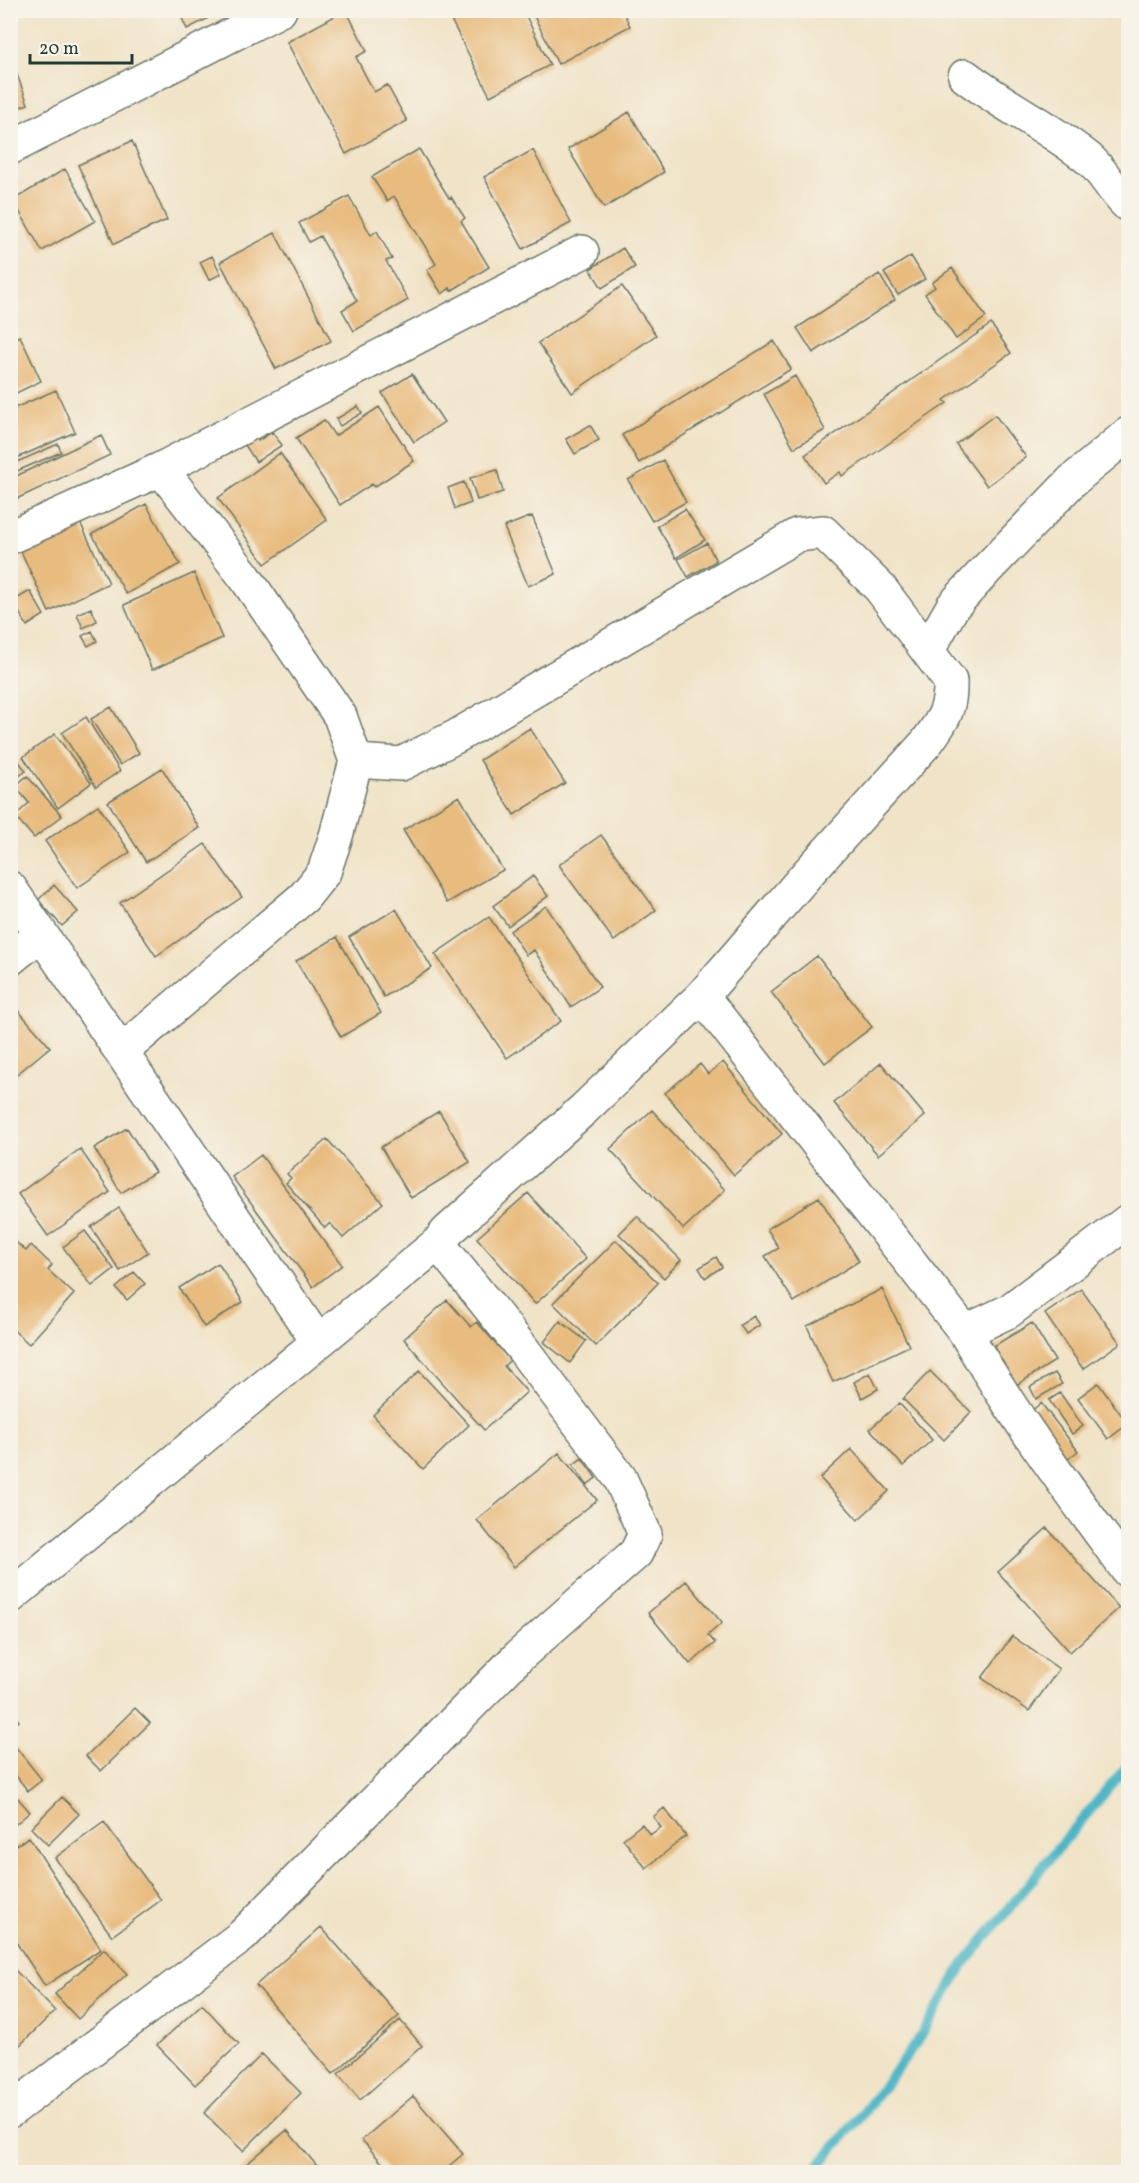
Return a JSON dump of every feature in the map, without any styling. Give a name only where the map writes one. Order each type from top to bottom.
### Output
[{"type":"street","points":[[10,148],[280,10]]},
{"type":"street","points":[[965,76],[992,97],[1050,130],[1091,161],[1128,205]]},
{"type":"street","points":[[10,537],[161,468],[582,252]]},
{"type":"street","points":[[928,651],[953,606],[1072,481],[1128,434]]},
{"type":"street","points":[[121,1052],[304,897],[318,880],[324,872],[336,836],[356,761],[340,717],[245,578],[161,468]]},
{"type":"street","points":[[10,1598],[438,1243],[447,1232],[584,1109],[702,996],[808,873],[927,742],[943,721],[951,700],[950,681],[880,588],[823,532],[797,535],[457,736],[401,764],[356,761]]},
{"type":"street","points":[[10,888],[318,1342]]},
{"type":"street","points":[[10,959],[42,934]]},
{"type":"street","points":[[702,996],[965,1332],[992,1380],[1128,1571]]},
{"type":"street","points":[[965,1332],[1009,1311],[1128,1221]]},
{"type":"street","points":[[10,2111],[242,1936],[518,1657],[636,1553],[645,1534],[620,1478],[522,1348],[438,1243]]},
{"type":"building","points":[[178,10],[203,10],[207,19],[187,29]]},
{"type":"building","points":[[346,10],[367,51],[356,57],[374,92],[387,85],[407,121],[346,154],[287,42]]},
{"type":"building","points":[[446,10],[523,10],[550,65],[490,96]]},
{"type":"building","points":[[531,10],[622,10],[630,26],[558,64]]},
{"type":"building","points":[[10,56],[28,104],[10,111]]},
{"type":"building","points":[[629,112],[664,172],[604,208],[568,149]]},
{"type":"building","points":[[132,141],[167,220],[114,244],[78,165]]},
{"type":"building","points":[[419,149],[449,198],[451,197],[465,218],[461,221],[489,267],[451,291],[450,288],[442,294],[427,270],[436,264],[394,196],[387,201],[372,177]]},
{"type":"building","points":[[533,150],[571,223],[523,249],[484,177]]},
{"type":"building","points":[[65,169],[95,221],[42,251],[13,200]]},
{"type":"building","points":[[349,196],[371,235],[377,231],[392,259],[386,261],[408,300],[354,331],[342,310],[357,301],[320,236],[309,242],[299,223]]},
{"type":"building","points":[[275,233],[331,341],[276,369],[220,262]]},
{"type":"building","points":[[623,248],[635,267],[602,288],[590,269]]},
{"type":"building","points":[[212,256],[221,274],[209,280],[200,262]]},
{"type":"building","points":[[911,256],[925,279],[898,295],[884,273]]},
{"type":"building","points":[[952,268],[986,317],[956,339],[925,294],[935,287],[932,283]]},
{"type":"building","points":[[879,274],[895,300],[813,353],[797,328]]},
{"type":"building","points":[[622,286],[656,335],[572,393],[538,343]]},
{"type":"building","points":[[991,324],[1011,353],[944,400],[947,403],[842,476],[840,472],[824,483],[805,455]]},
{"type":"building","points":[[20,336],[41,381],[10,396],[10,340]]},
{"type":"building","points":[[774,341],[791,369],[639,463],[622,435]]},
{"type":"building","points":[[412,374],[444,422],[414,442],[382,393]]},
{"type":"building","points":[[795,376],[825,430],[794,448],[764,394]]},
{"type":"building","points":[[56,390],[75,432],[10,461],[10,410]]},
{"type":"building","points":[[358,406],[362,413],[340,426],[336,419]]},
{"type":"building","points":[[379,407],[414,461],[374,487],[372,484],[340,505],[296,438],[324,420],[335,436]]},
{"type":"building","points":[[995,415],[1026,457],[987,486],[956,444]]},
{"type":"building","points":[[590,425],[599,440],[575,454],[566,439]]},
{"type":"building","points":[[272,432],[282,445],[256,462],[245,445],[256,437],[258,441]]},
{"type":"building","points":[[101,435],[110,455],[10,502],[10,479]]},
{"type":"building","points":[[58,444],[61,452],[10,474],[10,465]]},
{"type":"building","points":[[280,453],[327,520],[265,564],[218,498]]},
{"type":"building","points":[[663,460],[686,502],[652,521],[628,480]]},
{"type":"building","points":[[497,470],[503,492],[477,500],[470,478]]},
{"type":"building","points":[[464,482],[471,503],[455,509],[448,488]]},
{"type":"building","points":[[146,504],[180,564],[126,594],[92,534]]},
{"type":"building","points":[[685,509],[705,540],[676,558],[657,526]]},
{"type":"building","points":[[77,516],[109,583],[49,612],[18,545]]},
{"type":"building","points":[[532,516],[556,574],[528,586],[504,527]]},
{"type":"building","points":[[707,543],[716,561],[688,577],[678,559]]},
{"type":"building","points":[[194,573],[222,638],[152,670],[124,605]]},
{"type":"building","points":[[30,591],[44,615],[27,626],[13,601]]},
{"type":"building","points":[[91,608],[97,621],[83,628],[77,614]]},
{"type":"building","points":[[92,631],[97,641],[88,646],[82,636]]},
{"type":"building","points":[[111,707],[139,753],[120,765],[91,719]]},
{"type":"building","points":[[86,717],[120,771],[96,787],[62,733]]},
{"type":"building","points":[[530,728],[565,783],[514,815],[480,760]]},
{"type":"building","points":[[55,734],[91,783],[58,808],[23,757]]},
{"type":"building","points":[[10,750],[26,771],[10,782]]},
{"type":"building","points":[[162,768],[199,828],[146,862],[108,802]]},
{"type":"building","points":[[27,776],[62,816],[34,838],[15,816],[29,803],[15,786]]},
{"type":"building","points":[[459,796],[503,870],[447,903],[403,830]]},
{"type":"building","points":[[98,805],[130,852],[77,888],[45,841]]},
{"type":"building","points":[[601,835],[656,910],[614,941],[559,865]]},
{"type":"building","points":[[205,844],[242,897],[156,956],[120,903]]},
{"type":"building","points":[[533,876],[548,896],[508,926],[493,906]]},
{"type":"building","points":[[54,885],[78,912],[62,926],[38,900]]},
{"type":"building","points":[[546,906],[600,987],[571,1007],[534,950],[526,955],[510,931]]},
{"type":"building","points":[[396,909],[432,968],[384,997],[349,937]]},
{"type":"building","points":[[489,917],[561,1021],[507,1058],[435,954]]},
{"type":"building","points":[[337,937],[381,1013],[341,1037],[296,961]]},
{"type":"building","points":[[817,956],[872,1027],[825,1063],[771,992]]},
{"type":"building","points":[[10,1001],[50,1047],[10,1080]]},
{"type":"building","points":[[723,1062],[782,1134],[734,1175],[665,1093],[700,1064],[708,1074]]},
{"type":"building","points":[[881,1063],[925,1116],[878,1155],[834,1103]]},
{"type":"building","points":[[652,1110],[725,1190],[683,1229],[610,1149]]},
{"type":"building","points":[[439,1111],[470,1162],[411,1198],[381,1147]]},
{"type":"building","points":[[127,1128],[155,1172],[121,1193],[94,1148]]},
{"type":"building","points":[[327,1139],[383,1203],[343,1238],[330,1223],[325,1228],[286,1183],[291,1178],[287,1174]]},
{"type":"building","points":[[80,1149],[110,1192],[48,1236],[18,1194]]},
{"type":"building","points":[[261,1155],[342,1265],[313,1287],[232,1177]]},
{"type":"building","points":[[528,1193],[586,1259],[535,1304],[477,1238]]},
{"type":"building","points":[[819,1197],[859,1261],[794,1302],[765,1256],[779,1248],[767,1229]]},
{"type":"building","points":[[119,1208],[148,1252],[120,1271],[91,1227]]},
{"type":"building","points":[[637,1216],[681,1260],[664,1278],[619,1234]]},
{"type":"building","points":[[85,1231],[114,1269],[92,1286],[63,1247]]},
{"type":"building","points":[[10,1237],[26,1251],[31,1245],[52,1265],[48,1270],[74,1294],[29,1344],[10,1327]]},
{"type":"building","points":[[616,1240],[658,1283],[596,1346],[553,1303]]},
{"type":"building","points":[[716,1257],[722,1267],[705,1278],[699,1268]]},
{"type":"building","points":[[218,1263],[243,1302],[204,1327],[179,1288]]},
{"type":"building","points":[[134,1272],[145,1284],[127,1300],[116,1288]]},
{"type":"building","points":[[882,1289],[909,1346],[833,1382],[807,1326]]},
{"type":"building","points":[[1081,1289],[1120,1343],[1083,1369],[1045,1314]]},
{"type":"building","points":[[447,1300],[471,1327],[477,1322],[510,1360],[504,1366],[527,1392],[484,1430],[404,1339]]},
{"type":"building","points":[[754,1316],[760,1325],[746,1334],[740,1325]]},
{"type":"building","points":[[560,1321],[586,1341],[570,1363],[544,1342]]},
{"type":"building","points":[[1032,1323],[1055,1361],[1015,1386],[992,1347]]},
{"type":"building","points":[[419,1371],[469,1425],[423,1469],[373,1415]]},
{"type":"building","points":[[930,1371],[971,1412],[944,1440],[903,1399]]},
{"type":"building","points":[[870,1373],[878,1389],[862,1398],[854,1382]]},
{"type":"building","points":[[1055,1373],[1062,1384],[1036,1399],[1030,1387]]},
{"type":"building","points":[[1098,1383],[1128,1424],[1108,1439],[1078,1398]]},
{"type":"building","points":[[1060,1393],[1083,1426],[1072,1434],[1049,1400]]},
{"type":"building","points":[[899,1403],[932,1440],[903,1466],[870,1429]]},
{"type":"building","points":[[1041,1403],[1078,1451],[1067,1460],[1030,1412]]},
{"type":"building","points":[[851,1449],[889,1491],[858,1520],[820,1478]]},
{"type":"building","points":[[559,1453],[597,1500],[514,1567],[477,1520]]},
{"type":"building","points":[[582,1458],[596,1478],[587,1485],[573,1465]]},
{"type":"building","points":[[1047,1528],[1119,1608],[1070,1652],[998,1572]]},
{"type":"building","points":[[686,1581],[722,1623],[708,1635],[715,1643],[690,1664],[648,1613]]},
{"type":"building","points":[[1012,1636],[1059,1669],[1029,1711],[982,1678]]},
{"type":"building","points":[[135,1708],[150,1723],[101,1771],[86,1756]]},
{"type":"building","points":[[10,1709],[19,1721],[10,1728]]},
{"type":"building","points":[[10,1740],[42,1780],[28,1791],[10,1768]]},
{"type":"building","points":[[16,1796],[30,1812],[10,1829],[10,1802]]},
{"type":"building","points":[[62,1797],[79,1814],[48,1845],[31,1828]]},
{"type":"building","points":[[664,1808],[686,1836],[646,1868],[623,1839],[642,1824],[650,1835],[661,1827],[653,1817]]},
{"type":"building","points":[[104,1822],[161,1900],[112,1936],[55,1858]]},
{"type":"building","points":[[29,1837],[101,1949],[45,1986],[10,1933],[10,1849]]},
{"type":"building","points":[[321,1927],[399,2016],[333,2074],[256,1985]]},
{"type":"building","points":[[104,1949],[127,1974],[78,2019],[55,1994]]},
{"type":"building","points":[[10,1965],[55,2011],[18,2047],[10,2040]]},
{"type":"building","points":[[202,2004],[239,2044],[195,2085],[157,2045]]},
{"type":"building","points":[[400,2020],[422,2046],[360,2100],[338,2074]]},
{"type":"building","points":[[262,2054],[301,2093],[243,2151],[204,2113]]},
{"type":"building","points":[[413,2096],[463,2154],[442,2172],[390,2172],[362,2140]]},
{"type":"building","points":[[287,2130],[322,2172],[237,2172]]},
{"type":"waterway","points":[[813,2172],[861,2116],[917,2042],[963,1965],[1128,1765]]}]
